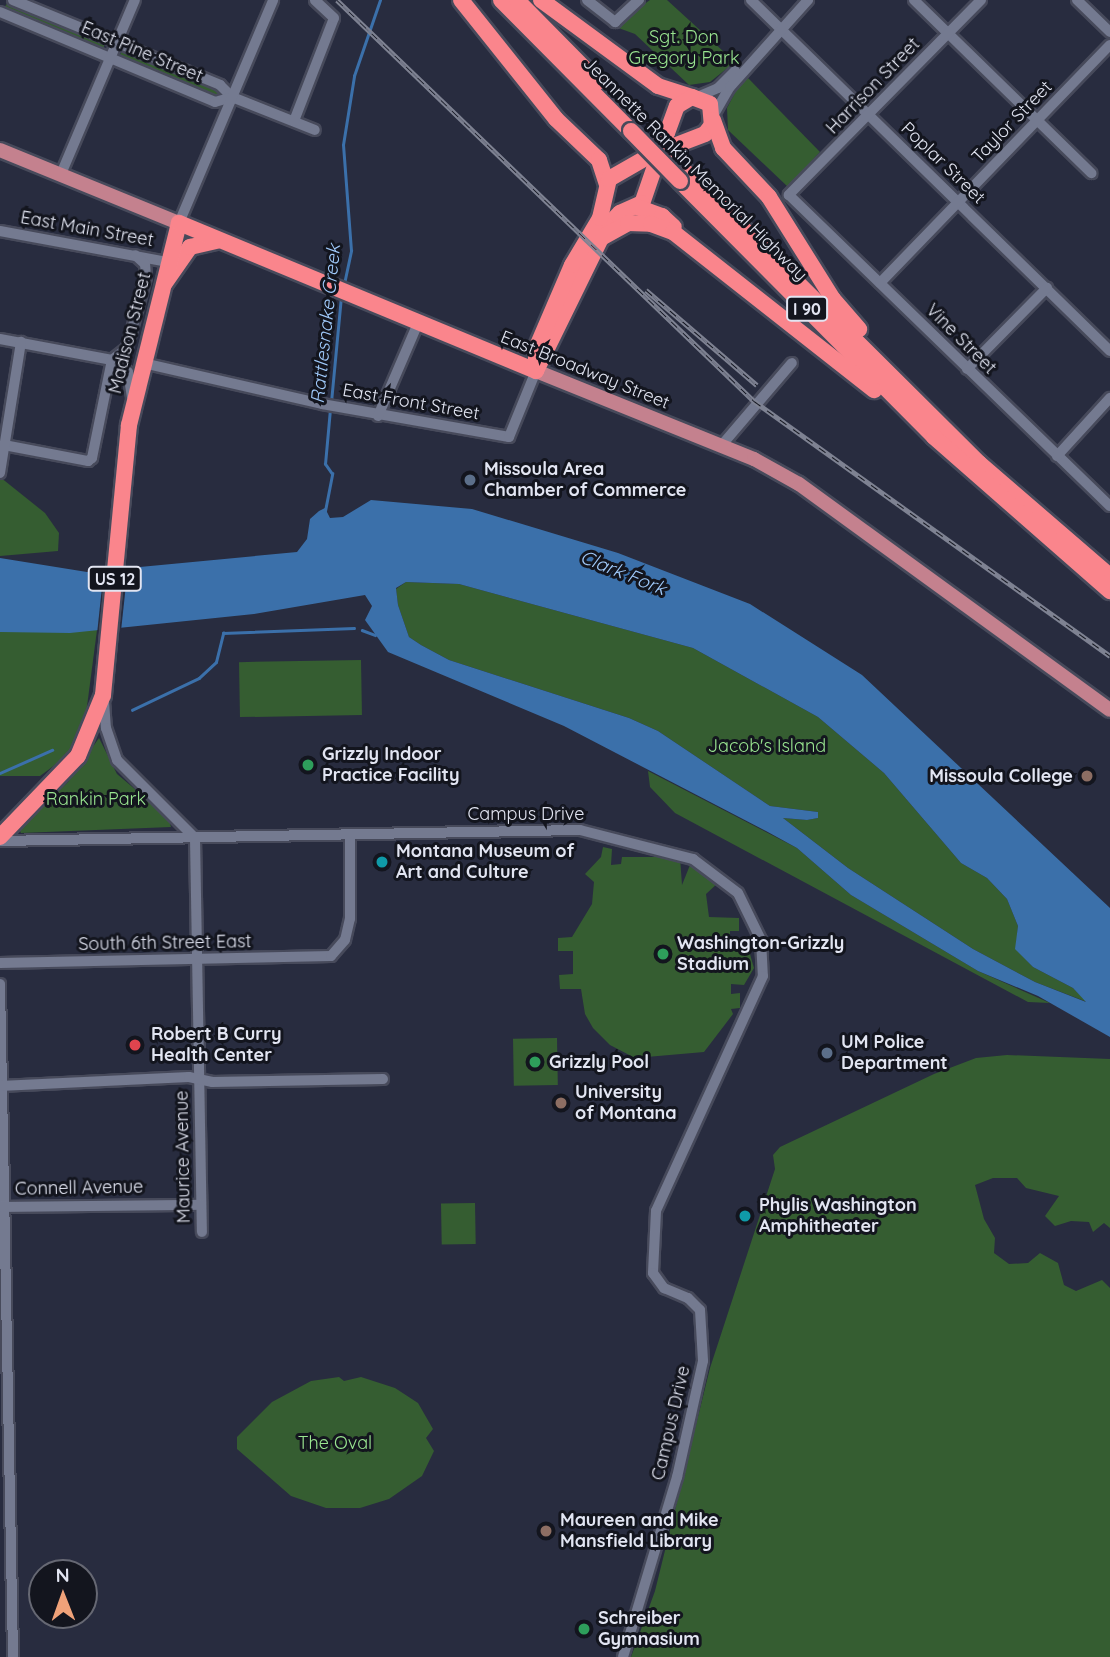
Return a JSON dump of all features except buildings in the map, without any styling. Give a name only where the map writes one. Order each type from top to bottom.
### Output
[{"type":"highway","points":[[461,0],[556,119],[598,160],[613,204],[662,216],[692,246]]},
{"type":"highway","name":"Jeannette Rankin Memorial Highway","points":[[501,0],[684,177],[934,437],[1110,591]]},
{"type":"highway","name":"Jeannette Rankin Memorial Highway","points":[[517,0],[635,128]]},
{"type":"highway","points":[[541,0],[658,86],[708,102],[723,148],[769,197],[833,299],[918,401]]},
{"type":"highway","points":[[536,371],[536,349],[572,265],[600,218],[612,174],[649,156],[673,119],[679,103],[695,97]]},
{"type":"highway","points":[[536,371],[600,239],[614,218],[631,209],[647,190],[662,157],[689,137],[705,134],[713,118]]},
{"type":"highway","points":[[673,119],[689,137]]},
{"type":"highway","points":[[625,169],[641,175],[647,190]]},
{"type":"highway","name":"Jeannette Rankin Memorial Highway","points":[[684,177],[979,463],[1110,576]]},
{"type":"highway","name":"East Broadway Street","points":[[179,223],[536,371]]},
{"type":"highway","name":"Madison Street","points":[[103,695],[133,404],[179,223]]},
{"type":"highway","points":[[600,239],[618,227],[640,223],[660,226],[692,246],[934,437]]},
{"type":"highway","name":"US 12","points":[[161,286],[191,247],[219,240]]},
{"type":"highway","name":"US 12","points":[[0,839],[68,769],[89,735],[103,695]]},
{"type":"highway","points":[[0,821],[68,769]]},
{"type":"main road","name":"East Broadway Street","points":[[0,150],[179,223]]},
{"type":"main road","name":"East Broadway Street","points":[[536,371],[721,446],[799,484],[1110,710]]},
{"type":"street","name":"East Pine Street","points":[[13,0],[220,85],[232,97],[315,130]]},
{"type":"street","points":[[61,174],[135,0]]},
{"type":"street","name":"Madison Street","points":[[179,223],[273,0]]},
{"type":"street","points":[[294,121],[334,18],[315,0]]},
{"type":"street","points":[[587,0],[615,22],[639,0]]},
{"type":"street","name":"Poplar Street","points":[[751,0],[1110,351]]},
{"type":"street","points":[[695,97],[718,88],[808,0]]},
{"type":"street","points":[[914,0],[1091,173]]},
{"type":"street","name":"Harrison Street","points":[[789,195],[870,116],[981,0]]},
{"type":"street","points":[[1077,0],[1110,32]]},
{"type":"street","name":"East Pine Street","points":[[0,12],[215,102],[232,97]]},
{"type":"street","points":[[713,118],[730,87],[768,41]]},
{"type":"street","name":"Taylor Street","points":[[880,283],[1110,45]]},
{"type":"street","name":"Vine Street","points":[[789,195],[1110,506]]},
{"type":"street","name":"East Main Street","points":[[0,232],[129,252],[168,262]]},
{"type":"street","name":"Madison Street","points":[[112,360],[127,348],[146,277],[143,261],[129,252]]},
{"type":"street","points":[[967,369],[1047,288]]},
{"type":"street","points":[[378,416],[418,323]]},
{"type":"street","points":[[0,339],[112,360],[128,372],[133,404]]},
{"type":"street","points":[[0,473],[21,342]]},
{"type":"street","points":[[4,445],[88,461],[112,360]]},
{"type":"street","name":"East Front Street","points":[[143,363],[378,416],[509,437],[536,371]]},
{"type":"street","points":[[721,446],[759,405],[792,363]]},
{"type":"street","points":[[1057,456],[1110,398]]},
{"type":"street","name":"US 12","points":[[103,695],[106,728],[117,760],[195,838]]},
{"type":"street","name":"Campus Drive","points":[[351,835],[592,831],[693,859],[708,868],[737,893],[761,940],[764,967],[761,985],[656,1211],[655,1278],[700,1310],[703,1361],[677,1477],[623,1657]]},
{"type":"street","points":[[0,839],[351,835]]},
{"type":"street","name":"South 6th Street East","points":[[0,963],[331,956],[345,940],[350,919],[351,835]]},
{"type":"street","name":"Maurice Avenue","points":[[195,838],[198,960],[195,1078],[202,1232]]},
{"type":"street","points":[[0,984],[6,1572],[13,1657]]},
{"type":"street","points":[[1,1086],[195,1078],[383,1079]]},
{"type":"street","name":"Connell Avenue","points":[[2,1207],[201,1205]]},
{"type":"green space","name":"Sgt. Don Gregory Park","points":[[650,0],[667,0],[735,62],[710,82],[689,85],[635,34],[613,26]]},
{"type":"green space","points":[[8,2],[104,42],[104,48],[4,8]]},
{"type":"green space","points":[[122,50],[220,90],[217,97],[119,57]]},
{"type":"green space","points":[[748,78],[820,152],[788,187],[728,130],[727,108],[741,81]]},
{"type":"green space","points":[[0,477],[45,513],[59,533],[58,551],[0,556]]},
{"type":"green space","name":"Jacob's Island","points":[[406,582],[459,584],[693,648],[818,717],[884,773],[961,863],[987,878],[1007,899],[1018,926],[1016,949],[1033,967],[1073,988],[1087,1002],[1035,982],[973,949],[848,868],[783,818],[807,820],[818,818],[818,812],[770,806],[658,731],[629,718],[449,660],[421,645],[409,637],[398,605],[396,589]]},
{"type":"green space","points":[[97,630],[86,714],[67,756],[40,776],[0,776],[0,632]]},
{"type":"green space","points":[[361,660],[362,715],[240,717],[239,662]]},
{"type":"green space","name":"Rankin Park","points":[[99,738],[117,774],[168,817],[171,827],[21,833],[18,827],[68,782]]},
{"type":"green space","name":"Jacob's Island","points":[[648,771],[797,848],[851,895],[978,971],[1050,1003],[1028,1002],[675,813],[650,787]]},
{"type":"green space","name":"Washington-Grizzly Stadium","points":[[603,847],[612,849],[611,865],[621,864],[622,857],[680,857],[682,885],[692,860],[719,882],[706,894],[709,917],[739,918],[739,931],[730,931],[730,941],[745,937],[754,968],[744,985],[731,984],[731,994],[740,993],[740,1008],[731,1009],[733,1014],[704,1052],[635,1058],[610,1045],[593,1028],[585,1014],[581,989],[560,989],[559,975],[573,974],[573,951],[558,951],[558,938],[572,937],[592,904],[594,882],[585,874],[601,857]]},
{"type":"green space","name":"Grizzly Pool","points":[[557,1038],[558,1085],[514,1086],[513,1039]]},
{"type":"green space","points":[[1007,1055],[1110,1059],[1110,1228],[1104,1223],[1093,1232],[1089,1222],[1071,1221],[1055,1226],[1045,1216],[1059,1196],[1026,1188],[1017,1178],[993,1178],[975,1185],[984,1219],[995,1238],[994,1253],[1009,1264],[1028,1263],[1040,1253],[1058,1263],[1064,1285],[1076,1291],[1102,1280],[1110,1288],[1110,1657],[631,1657],[655,1591],[710,1368],[775,1169],[773,1155],[780,1147],[934,1074],[976,1058]]},
{"type":"green space","points":[[475,1203],[476,1244],[442,1245],[441,1204]]},
{"type":"green space","name":"The Oval","points":[[339,1377],[344,1381],[361,1377],[395,1388],[418,1403],[433,1429],[426,1438],[434,1451],[422,1476],[389,1499],[360,1508],[326,1508],[291,1496],[237,1449],[237,1437],[272,1402],[311,1381]]},
{"type":"water","name":"Clark Fork","points":[[371,500],[472,509],[618,553],[750,604],[862,675],[1110,908],[1110,1037],[1038,996],[978,971],[851,895],[797,848],[766,831],[564,726],[388,652],[365,620],[372,606],[365,595],[254,614],[70,633],[0,632],[0,558],[87,572],[297,552],[307,539],[310,519],[319,511],[325,508],[330,518],[343,517]],"holes":[[[406,582],[459,584],[693,648],[818,717],[884,773],[961,863],[987,878],[1007,899],[1018,926],[1015,949],[1033,967],[1073,988],[1086,1002],[1035,982],[973,949],[848,868],[783,818],[807,820],[818,818],[818,812],[770,806],[658,731],[629,718],[449,660],[409,637],[398,605],[396,588]]]},
{"type":"pier","points":[[128,566],[121,631],[97,634],[104,568]]},
{"type":"waterway","name":"Rattlesnake Creek","points":[[344,284],[351,251],[343,145],[354,76],[380,0]]},
{"type":"waterway","name":"Rattlesnake Creek","points":[[331,402],[341,297]]},
{"type":"waterway","name":"Rattlesnake Creek","points":[[325,511],[332,474],[325,464],[330,409]]},
{"type":"waterway","points":[[132,710],[199,678],[216,662],[223,633],[354,628]]},
{"type":"waterway","points":[[362,630],[375,635]]},
{"type":"waterway","points":[[0,773],[52,750]]},
{"type":"railway","points":[[337,0],[754,401],[1110,656]]},
{"type":"railway","points":[[646,290],[757,385]]},
{"type":"place","name":"Missoula Area Chamber of Commerce","points":[[470,480]]},
{"type":"place","name":"Grizzly Indoor Practice Facility","points":[[308,765]]},
{"type":"place","name":"Missoula College","points":[[1087,776]]},
{"type":"place","name":"Montana Museum of Art and Culture","points":[[382,862]]},
{"type":"place","name":"Washington-Grizzly Stadium","points":[[663,954]]},
{"type":"place","name":"Robert B Curry Health Center","points":[[135,1045]]},
{"type":"place","name":"UM Police Department","points":[[827,1053]]},
{"type":"place","name":"Grizzly Pool","points":[[535,1062]]},
{"type":"place","name":"University of Montana","points":[[561,1103]]},
{"type":"place","name":"Phylis Washington Amphitheater","points":[[745,1216]]},
{"type":"place","name":"Maureen and Mike Mansfield Library","points":[[546,1531]]},
{"type":"place","name":"Schreiber Gymnasium","points":[[584,1629]]}]
